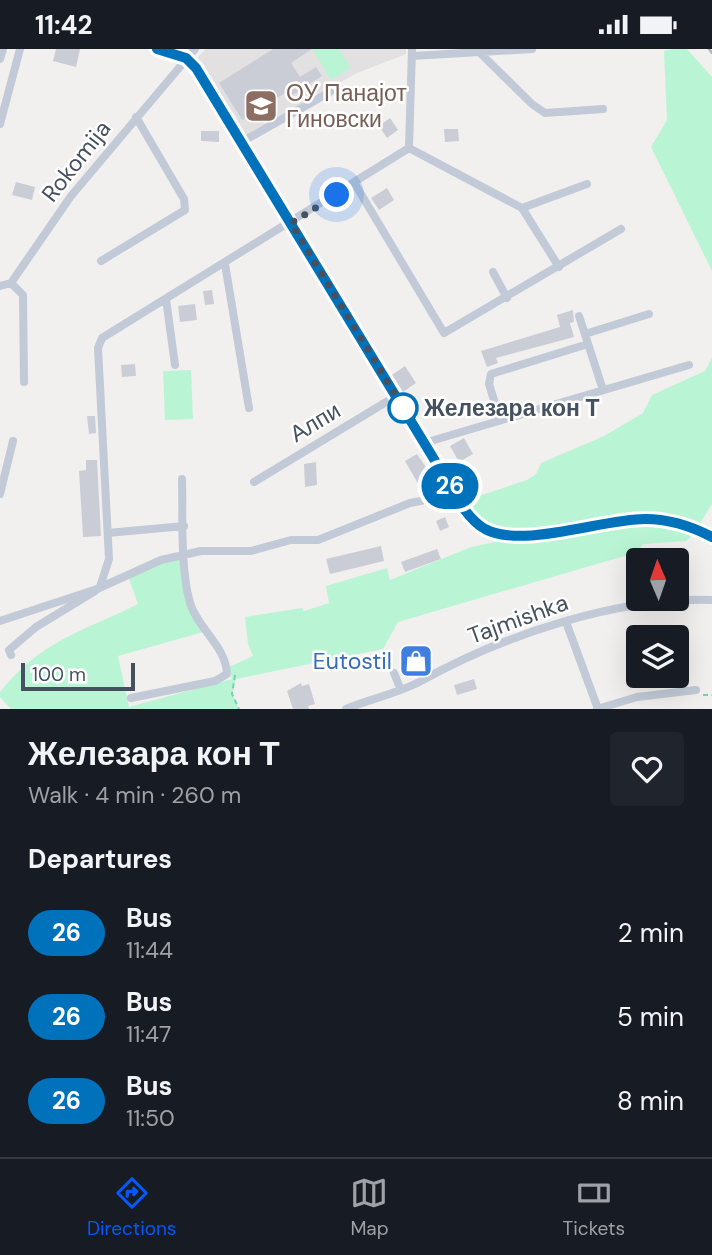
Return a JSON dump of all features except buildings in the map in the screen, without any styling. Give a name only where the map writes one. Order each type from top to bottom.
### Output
[{"type":"street","points":[[0,59],[3,49]]},
{"type":"street","points":[[0,124],[20,49]]},
{"type":"street","points":[[157,49],[186,58],[203,78],[424,443],[456,494],[479,524],[499,533],[542,533],[642,519],[678,523],[712,537]]},
{"type":"street","name":"Rokomija","points":[[11,283],[71,196],[195,49]]},
{"type":"street","points":[[410,148],[412,52],[480,53],[532,49]]},
{"type":"street","points":[[480,53],[532,104],[545,113],[603,109]]},
{"type":"street","points":[[240,143],[330,92]]},
{"type":"street","points":[[101,261],[185,210],[184,199],[136,117]]},
{"type":"street","points":[[10,655],[10,649],[23,637],[98,588],[108,563],[99,344],[104,335],[225,264],[410,148]]},
{"type":"street","points":[[410,148],[522,208],[559,267]]},
{"type":"street","points":[[355,184],[444,333],[621,229]]},
{"type":"street","points":[[522,208],[587,184]]},
{"type":"street","points":[[225,264],[249,408]]},
{"type":"street","points":[[493,272],[507,298]]},
{"type":"street","points":[[0,286],[11,283],[23,295],[24,382]]},
{"type":"street","points":[[166,299],[175,365]]},
{"type":"street","points":[[585,334],[649,314]]},
{"type":"street","points":[[579,316],[603,390]]},
{"type":"street","points":[[500,420],[489,384],[490,375],[588,344]]},
{"type":"street","points":[[424,443],[689,365]]},
{"type":"street","name":"Алпи","points":[[254,482],[396,396]]},
{"type":"street","points":[[0,494],[13,442]]},
{"type":"street","points":[[131,698],[215,681],[227,674],[224,658],[191,605],[183,555],[182,479]]},
{"type":"street","points":[[0,621],[98,588],[144,566],[183,555],[251,551],[292,540],[318,540],[410,503],[456,494]]},
{"type":"street","points":[[108,533],[184,526]]},
{"type":"street","name":"Tajmishka","points":[[346,709],[420,682],[442,667],[566,622],[646,602],[712,600]]},
{"type":"street","points":[[566,622],[598,709],[637,697],[696,690]]},
{"type":"street","points":[[394,673],[400,688]]},
{"type":"path","points":[[233,671],[236,680],[232,694],[239,709]]},
{"type":"path","points":[[696,690],[702,695],[712,695]]},
{"type":"shaded area","name":"ОУ Панајот Гиновски","points":[[206,49],[406,49],[406,54],[355,74],[243,139],[196,59]]},
{"type":"green space","points":[[312,49],[339,49],[351,68],[331,80]]},
{"type":"green space","points":[[687,49],[712,77],[712,271],[651,147],[667,120],[664,51]]},
{"type":"green space","points":[[712,358],[712,504],[699,525],[675,516],[627,513],[553,526],[504,528],[482,518],[467,500],[527,480],[536,474],[541,463],[604,436],[643,413],[652,395],[705,371]]},
{"type":"green space","points":[[191,370],[193,419],[165,420],[163,371]]},
{"type":"green space","points":[[630,526],[662,526],[694,534],[686,541],[626,548],[626,556],[398,622],[383,649],[236,679],[232,694],[239,709],[11,709],[0,697],[0,692],[15,674],[47,649],[138,604],[127,573],[183,555],[189,598],[207,631],[118,656],[129,707],[232,679],[229,667],[253,656],[248,644],[245,617],[302,608],[304,611],[329,603],[326,586],[387,568],[390,580],[471,547],[500,541],[548,540]]},
{"type":"railway","points":[[709,49],[712,53]]},
{"type":"bus line","name":"26","points":[[157,49],[186,58],[196,68],[464,508],[479,524],[492,532],[523,535],[621,520],[653,519],[678,523],[712,537]]},
{"type":"place","name":"ОУ Панајот Гиновски","points":[[261,106]]},
{"type":"place","name":"Железара кон Т","points":[[403,408]]},
{"type":"place","name":"Eutostil","points":[[416,661]]},
{"type":"route","points":[[337,195],[291,223],[410,419],[403,408]]}]
